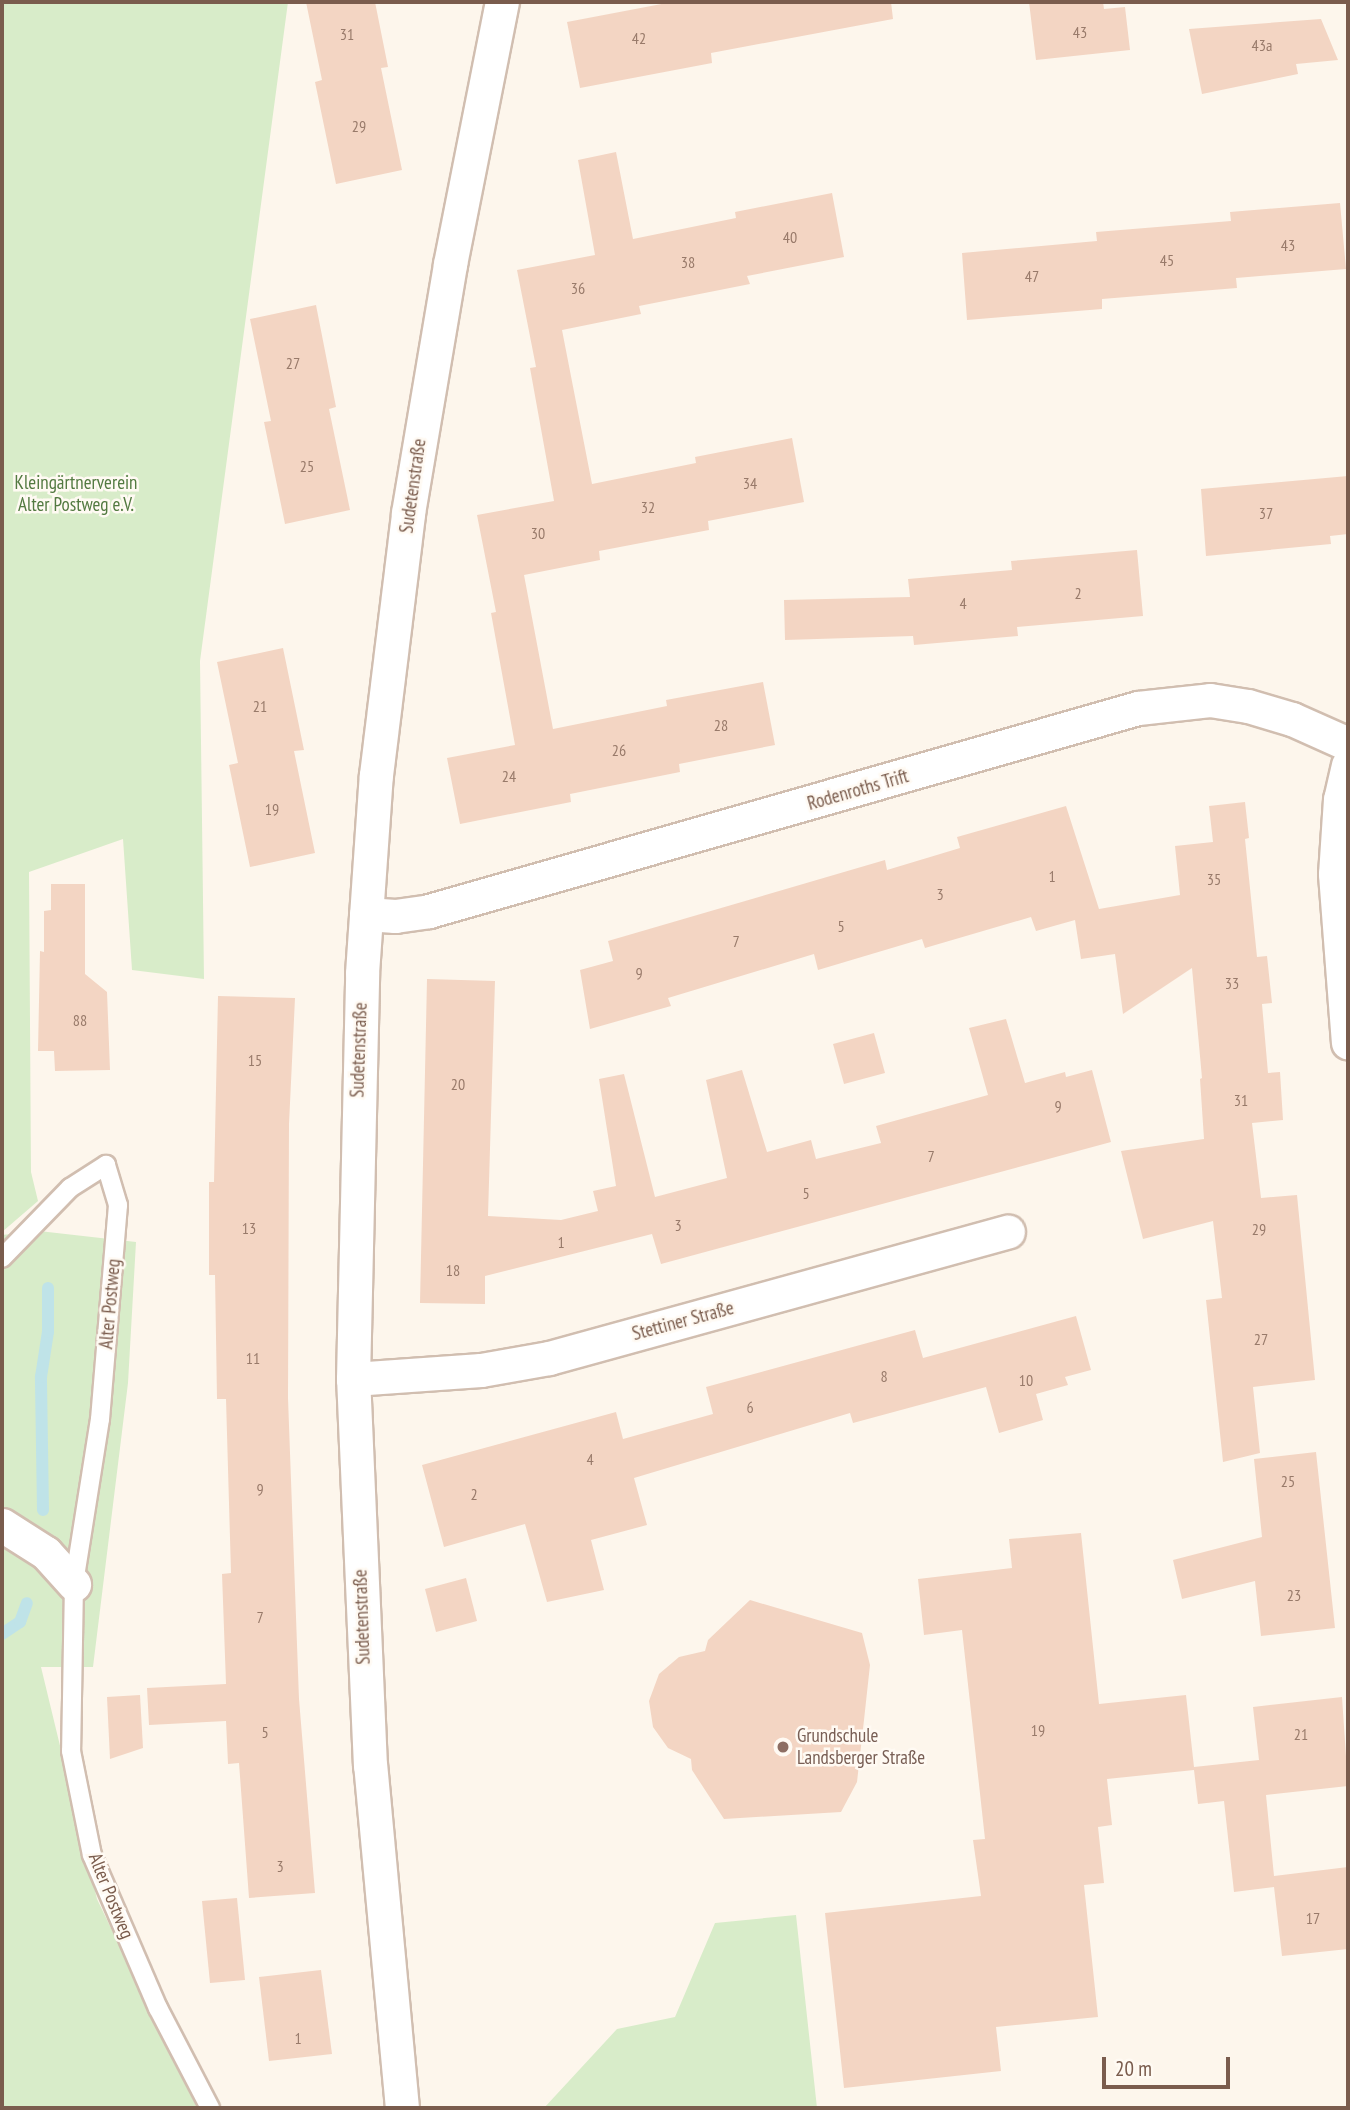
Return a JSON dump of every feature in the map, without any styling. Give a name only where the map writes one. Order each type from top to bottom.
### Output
[{"type":"street","name":"Sudetenstraße","points":[[402,2108],[370,1766],[353,1379],[356,1145],[366,914],[376,775],[408,513],[452,252],[502,2]]},
{"type":"street","name":"Rodenroths Trift","points":[[366,914],[395,916],[429,911],[1138,708],[1210,700],[1248,706],[1292,719],[1348,744]]},
{"type":"street","points":[[1348,765],[1340,799],[1335,874],[1348,1044]]},
{"type":"street","name":"Stettiner Straße","points":[[353,1379],[481,1370],[549,1358],[1008,1232]]},
{"type":"street","points":[[2,1525],[46,1553],[74,1584]]},
{"type":"lane","name":"Alter Postweg","points":[[2,1258],[70,1188],[106,1165],[118,1205],[100,1419],[74,1584],[71,1751],[92,1855],[158,2008],[210,2108]]},
{"type":"green space","name":"Kleingärtnerverein Alter Postweg e.V.","points":[[2,2],[288,2],[200,661],[204,979],[132,970],[123,839],[29,872],[31,1172],[38,1201],[2,1232]]},
{"type":"green space","points":[[39,1231],[136,1242],[128,1383],[93,1667],[41,1667],[97,1899],[197,2108],[2,2108],[2,1235]]},
{"type":"green space","points":[[796,1915],[817,2108],[544,2108],[617,2029],[675,2017],[715,1923]]},
{"type":"building","points":[[306,2],[375,2],[388,67],[381,68],[402,170],[336,184],[315,82],[322,80]]},
{"type":"building","points":[[672,2],[891,2],[893,19],[711,53],[712,63],[580,88],[567,22]]},
{"type":"building","points":[[1029,2],[1103,2],[1104,9],[1125,7],[1130,50],[1036,60]]},
{"type":"building","points":[[1321,19],[1338,60],[1296,64],[1298,74],[1202,94],[1189,29]]},
{"type":"building","points":[[616,152],[633,239],[736,218],[735,212],[832,193],[844,257],[747,276],[750,284],[639,306],[641,314],[562,330],[592,484],[696,463],[695,457],[792,438],[804,502],[708,521],[709,530],[599,551],[600,560],[524,575],[553,729],[667,706],[666,700],[763,682],[775,745],[679,764],[680,772],[570,794],[571,802],[460,824],[447,758],[515,745],[491,613],[496,612],[477,515],[554,501],[530,368],[536,367],[517,270],[595,255],[578,160]]},
{"type":"building","points":[[1340,203],[1346,269],[1236,278],[1237,288],[1102,299],[1102,309],[967,320],[962,253],[1097,241],[1096,232],[1231,221],[1230,212]]},
{"type":"building","points":[[316,305],[336,407],[329,409],[350,510],[285,524],[264,422],[271,421],[250,319]]},
{"type":"building","points":[[1348,476],[1348,534],[1330,536],[1331,544],[1206,556],[1201,489]]},
{"type":"building","points":[[1137,550],[1143,616],[1017,627],[1018,636],[914,645],[913,636],[785,640],[784,600],[910,597],[908,579],[1012,570],[1011,561]]},
{"type":"building","points":[[283,648],[304,750],[294,751],[315,853],[250,867],[229,765],[238,763],[217,662]]},
{"type":"building","points":[[1245,802],[1249,838],[1245,839],[1257,957],[1267,956],[1272,1003],[1262,1004],[1268,1073],[1280,1072],[1283,1120],[1252,1123],[1261,1198],[1297,1195],[1315,1380],[1253,1387],[1260,1453],[1223,1462],[1206,1300],[1222,1298],[1213,1221],[1143,1239],[1121,1151],[1204,1139],[1202,1078],[1192,968],[1123,1014],[1115,954],[1081,959],[1075,920],[1036,931],[1031,917],[925,948],[922,939],[818,970],[814,954],[668,998],[671,1006],[590,1029],[580,970],[613,961],[608,941],[885,860],[887,870],[960,848],[957,837],[1066,806],[1099,909],[1180,895],[1175,846],[1213,842],[1209,806]]},
{"type":"building","points":[[51,884],[85,884],[85,974],[107,992],[110,1070],[55,1071],[54,1051],[38,1051],[40,951],[44,952],[44,911],[51,910]]},
{"type":"building","points":[[427,979],[495,981],[488,1216],[561,1220],[598,1211],[593,1191],[616,1186],[599,1079],[624,1074],[655,1197],[727,1178],[706,1080],[742,1070],[767,1152],[811,1140],[816,1159],[881,1143],[876,1126],[988,1095],[969,1028],[1006,1019],[1025,1083],[1065,1072],[1066,1077],[1092,1070],[1111,1142],[661,1264],[652,1234],[485,1276],[485,1304],[420,1303]]},
{"type":"building","points":[[218,996],[295,998],[289,1124],[288,1398],[299,1699],[315,1893],[249,1898],[239,1763],[228,1764],[226,1721],[149,1725],[147,1688],[226,1684],[222,1574],[231,1573],[226,1399],[217,1399],[215,1275],[209,1275],[209,1182],[214,1182]]},
{"type":"building","points":[[874,1033],[885,1073],[844,1084],[833,1044]]},
{"type":"building","points":[[1076,1316],[1091,1370],[1065,1377],[1068,1385],[1036,1394],[1043,1420],[999,1433],[986,1387],[853,1423],[850,1413],[634,1478],[647,1525],[591,1540],[604,1590],[547,1602],[525,1524],[444,1547],[422,1465],[616,1412],[623,1439],[713,1414],[706,1387],[915,1330],[923,1358]]},
{"type":"building","points":[[1316,1452],[1335,1628],[1261,1636],[1255,1581],[1182,1599],[1173,1560],[1262,1537],[1254,1459]]},
{"type":"building","points":[[1081,1533],[1099,1704],[1186,1695],[1194,1767],[1259,1760],[1253,1707],[1342,1697],[1348,1786],[1266,1795],[1274,1876],[1348,1867],[1348,1949],[1282,1956],[1274,1887],[1234,1892],[1224,1801],[1198,1804],[1194,1770],[1107,1779],[1112,1825],[1098,1827],[1104,1883],[1084,1885],[1098,2017],[996,2027],[1001,2071],[844,2088],[825,1913],[981,1896],[973,1840],[985,1839],[962,1630],[924,1635],[918,1579],[1012,1568],[1009,1539]]},
{"type":"building","points":[[466,1578],[477,1621],[436,1632],[425,1589]]},
{"type":"building","points":[[750,1600],[862,1633],[870,1665],[857,1782],[841,1812],[724,1819],[692,1770],[691,1759],[668,1748],[653,1727],[649,1701],[659,1674],[679,1657],[705,1651],[708,1640]]},
{"type":"building","points":[[140,1695],[143,1748],[110,1759],[107,1697]]},
{"type":"building","points":[[237,1898],[245,1980],[210,1983],[202,1901]]},
{"type":"building","points":[[321,1970],[332,2054],[269,2061],[259,1977]]},
{"type":"waterway","points":[[43,1510],[41,1377],[48,1332],[48,1288]]},
{"type":"waterway","points":[[2,1634],[20,1622],[27,1603]]},
{"type":"place","name":"Grundschule Landsberger Straße","points":[[783,1747]]}]
